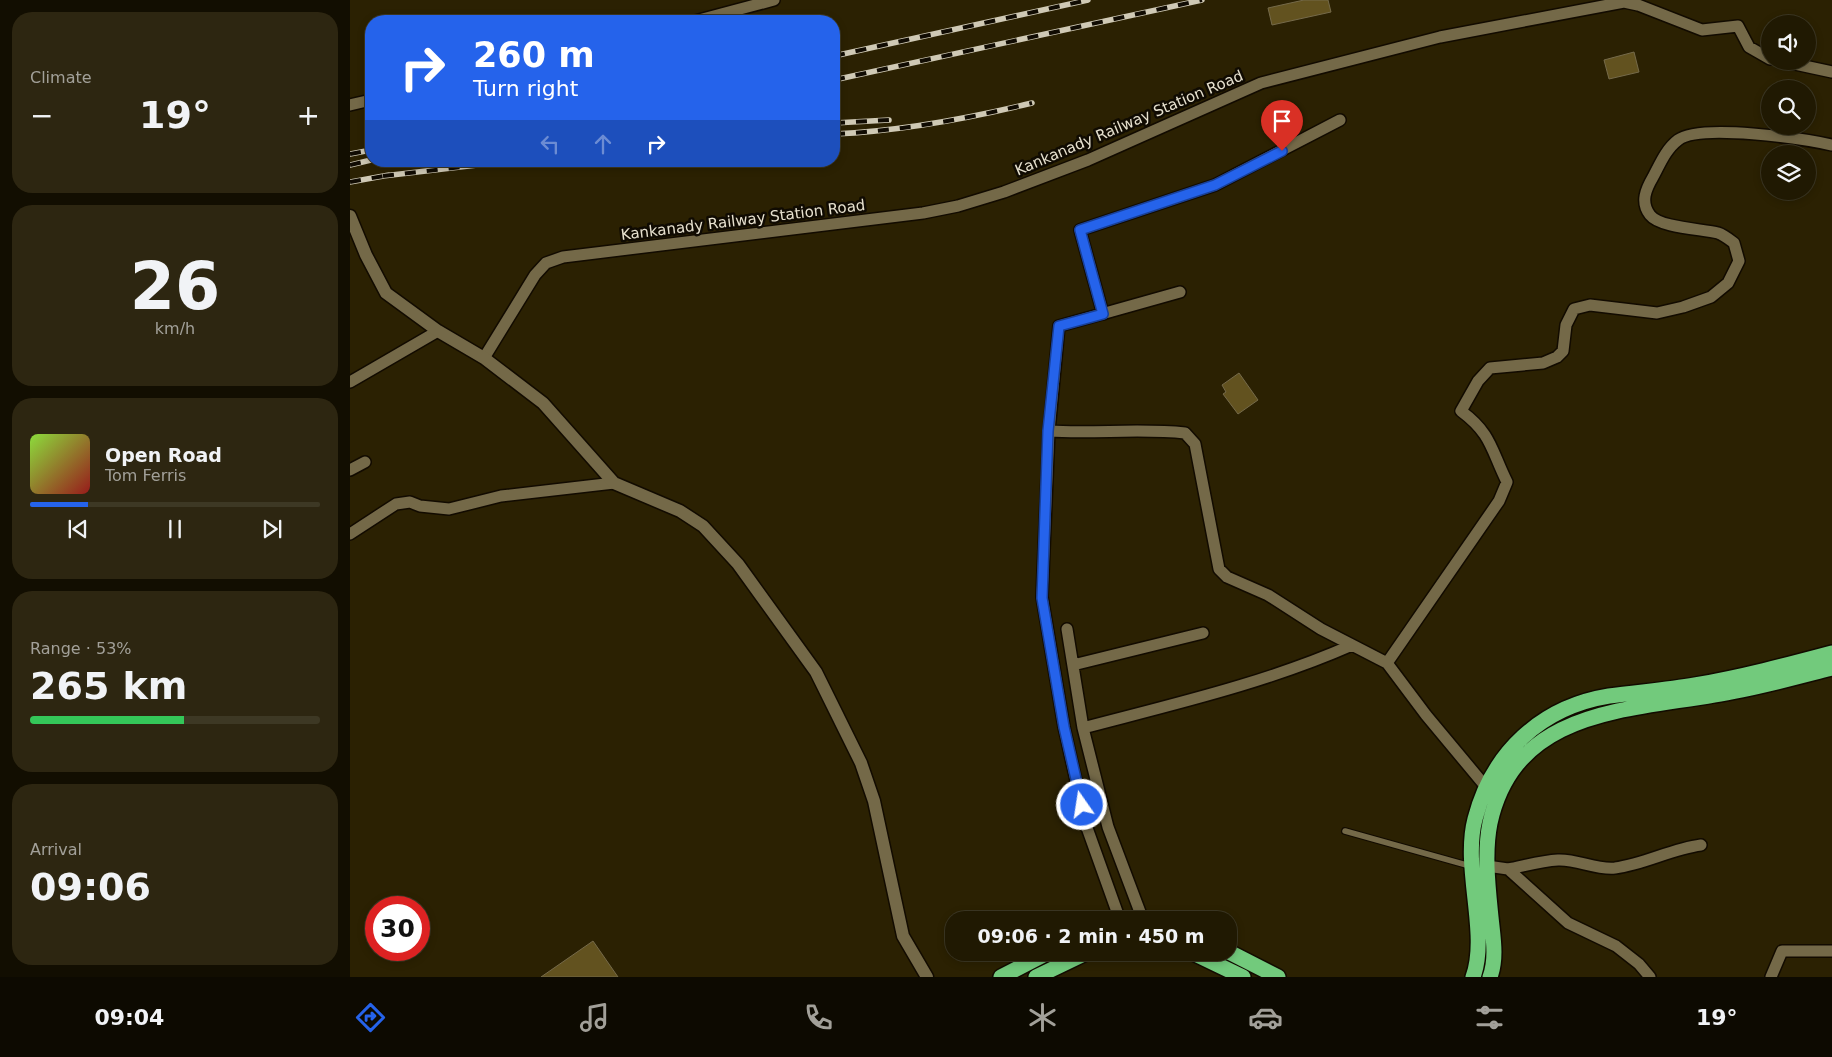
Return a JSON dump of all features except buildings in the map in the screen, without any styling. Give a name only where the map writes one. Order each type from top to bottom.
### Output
[{"type":"highway","points":[[1473,977],[1478,965],[1471,866],[1474,820],[1486,787],[1496,767],[1512,745],[1534,727],[1559,712],[1582,703],[1608,696],[1734,678],[1832,653]]},
{"type":"highway","points":[[1490,977],[1493,968],[1494,947],[1487,866],[1490,824],[1500,794],[1510,775],[1524,756],[1543,740],[1566,726],[1599,714],[1743,690],[1832,668]]},
{"type":"highway","points":[[1237,956],[1278,977]]},
{"type":"highway","points":[[1000,977],[1031,961]]},
{"type":"highway","points":[[1036,977],[1069,961]]},
{"type":"highway","points":[[1210,961],[1243,977]]},
{"type":"street","points":[[718,15],[774,0]]},
{"type":"street","name":"Kankanady Railway Station Road","points":[[484,358],[535,276],[546,263],[563,256],[923,213],[958,206],[1004,192],[1088,160],[1261,83],[1440,37],[1624,2],[1638,5],[1702,30],[1738,26],[1749,46],[1761,53]]},
{"type":"street","points":[[1816,69],[1832,72]]},
{"type":"street","points":[[350,105],[365,101]]},
{"type":"street","points":[[1103,314],[1080,230],[1215,185],[1340,120]]},
{"type":"street","points":[[1387,663],[1499,501],[1507,482],[1489,437],[1472,419],[1461,411],[1478,381],[1490,368],[1543,363],[1557,357],[1563,351],[1566,325],[1574,309],[1590,305],[1657,313],[1711,297],[1728,283],[1739,261],[1734,244],[1720,234],[1683,228],[1651,217],[1644,207],[1645,191],[1668,150],[1680,138],[1702,133],[1734,132],[1815,141],[1832,145]]},
{"type":"street","points":[[350,216],[366,255],[386,293],[438,331],[484,358],[543,403],[614,483],[680,511],[703,526],[738,564],[816,672],[862,763],[874,801],[903,936],[927,977]]},
{"type":"street","points":[[1117,911],[1086,824],[1064,727],[1042,598],[1048,431],[1059,326],[1180,292]]},
{"type":"street","points":[[350,382],[438,331]]},
{"type":"street","points":[[1048,431],[1082,433],[1131,430],[1185,434],[1196,444],[1219,569],[1227,576],[1268,596],[1321,628],[1387,663],[1426,715],[1486,787]]},
{"type":"street","points":[[350,470],[366,462]]},
{"type":"street","points":[[350,534],[396,504],[410,502],[420,506],[449,509],[501,496],[614,483]]},
{"type":"street","points":[[1067,629],[1083,728],[1108,827],[1140,911]]},
{"type":"street","points":[[1073,665],[1203,633]]},
{"type":"street","points":[[1083,728],[1209,695],[1314,662],[1352,644]]},
{"type":"street","points":[[1487,866],[1508,869],[1558,860],[1616,868],[1639,863],[1679,848],[1701,845]]},
{"type":"street","points":[[1508,869],[1568,923],[1616,946],[1639,964],[1650,977]]},
{"type":"street","points":[[1772,977],[1782,951],[1832,951]]},
{"type":"lane","points":[[1345,831],[1471,866],[1487,866]]},
{"type":"railway","points":[[840,55],[1088,0]]},
{"type":"railway","points":[[840,79],[1202,0]]},
{"type":"railway","points":[[840,134],[933,123],[1032,103]]},
{"type":"railway","points":[[840,123],[889,120]]},
{"type":"railway","points":[[350,154],[365,151]]},
{"type":"railway","points":[[350,165],[365,161]]},
{"type":"railway","points":[[383,176],[461,167]]},
{"type":"railway","points":[[350,182],[389,175]]},
{"type":"route","points":[[1082,805],[1064,727],[1042,598],[1048,431],[1059,326],[1103,314],[1080,230],[1215,185],[1282,151]]}]
